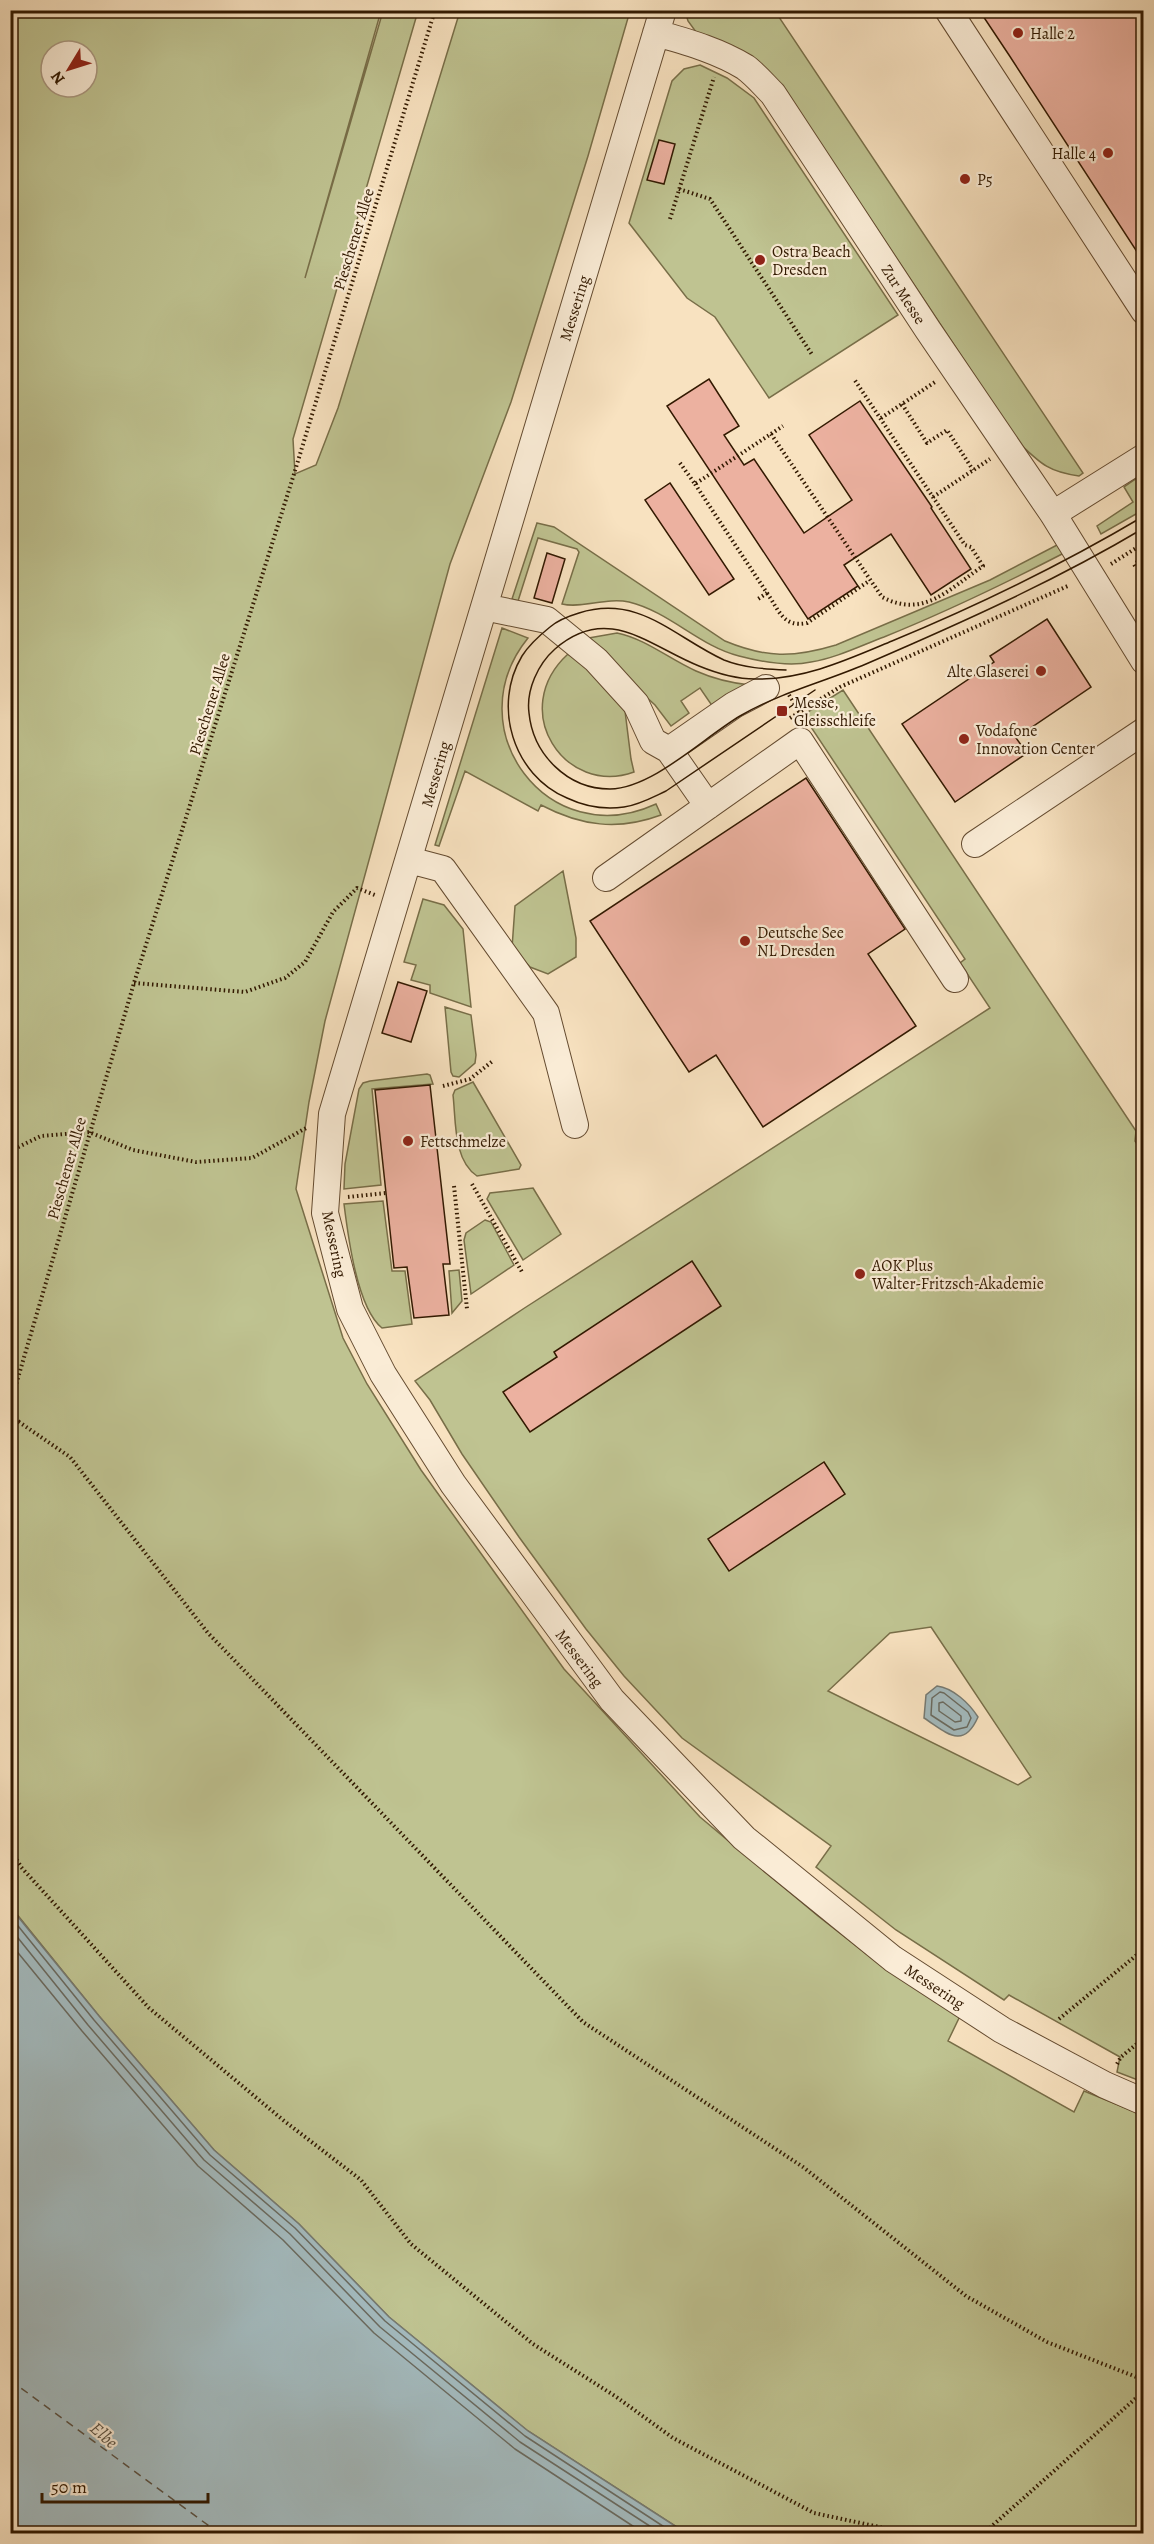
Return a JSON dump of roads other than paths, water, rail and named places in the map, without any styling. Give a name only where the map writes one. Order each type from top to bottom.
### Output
[{"type":"street","points":[[948,10],[1143,311]]},
{"type":"street","name":"Zur Messe","points":[[660,22],[747,68],[773,93],[1053,514],[1143,661]]},
{"type":"street","name":"Messering","points":[[660,22],[332,1114],[325,1213],[350,1309],[383,1374],[453,1484],[612,1700],[744,1838],[893,1959],[1002,2030],[1105,2085],[1143,2102]]},
{"type":"street","points":[[1053,514],[1143,456]]},
{"type":"street","points":[[484,607],[547,620],[596,660],[636,704],[653,741],[669,750],[708,806]]},
{"type":"street","points":[[669,750],[734,705],[766,688]]},
{"type":"street","points":[[975,844],[1143,731]]},
{"type":"street","points":[[606,878],[800,741],[955,979]]},
{"type":"street","points":[[409,860],[443,869],[546,1013],[575,1125]]},
{"type":"water","points":[[937,1686],[960,1697],[978,1717],[966,1733],[954,1736],[924,1718],[926,1695]]},
{"type":"water","name":"Elbe","points":[[10,1907],[99,2016],[214,2150],[299,2224],[389,2317],[528,2431],[686,2533],[11,2533]]},
{"type":"tram line","points":[[1144,516],[1052,567],[957,613],[843,661],[791,676],[755,679],[727,675],[699,666],[628,633],[611,629],[593,629],[574,636],[555,649],[543,662],[534,678],[529,695],[532,728],[545,755],[567,776],[594,787],[610,789],[626,786],[660,771],[726,725],[755,708],[866,664],[972,617],[1042,584],[1144,528]]},
{"type":"tram line","points":[[786,670],[762,669],[724,660],[638,613],[620,609],[600,609],[579,613],[553,625],[535,640],[522,656],[513,676],[509,696],[509,717],[513,737],[521,756],[533,773],[548,787],[567,798],[587,805],[602,808],[624,807],[640,803],[666,791],[815,690]]},
{"type":"place","name":"Halle 2","points":[[1018,33]]},
{"type":"place","name":"Halle 4","points":[[1108,153]]},
{"type":"place","name":"P5","points":[[965,179]]},
{"type":"place","name":"Ostra Beach Dresden","points":[[760,260]]},
{"type":"place","name":"Alte Glaserei","points":[[1041,671]]},
{"type":"place","name":"Messe, Gleisschleife","points":[[782,711]]},
{"type":"place","name":"Vodafone Innovation Center","points":[[964,739]]},
{"type":"place","name":"Deutsche See NL Dresden","points":[[745,941]]},
{"type":"place","name":"Fettschmelze","points":[[408,1141]]},
{"type":"place","name":"AOK Plus Walter-Fritzsch-Akademie","points":[[860,1274]]}]
